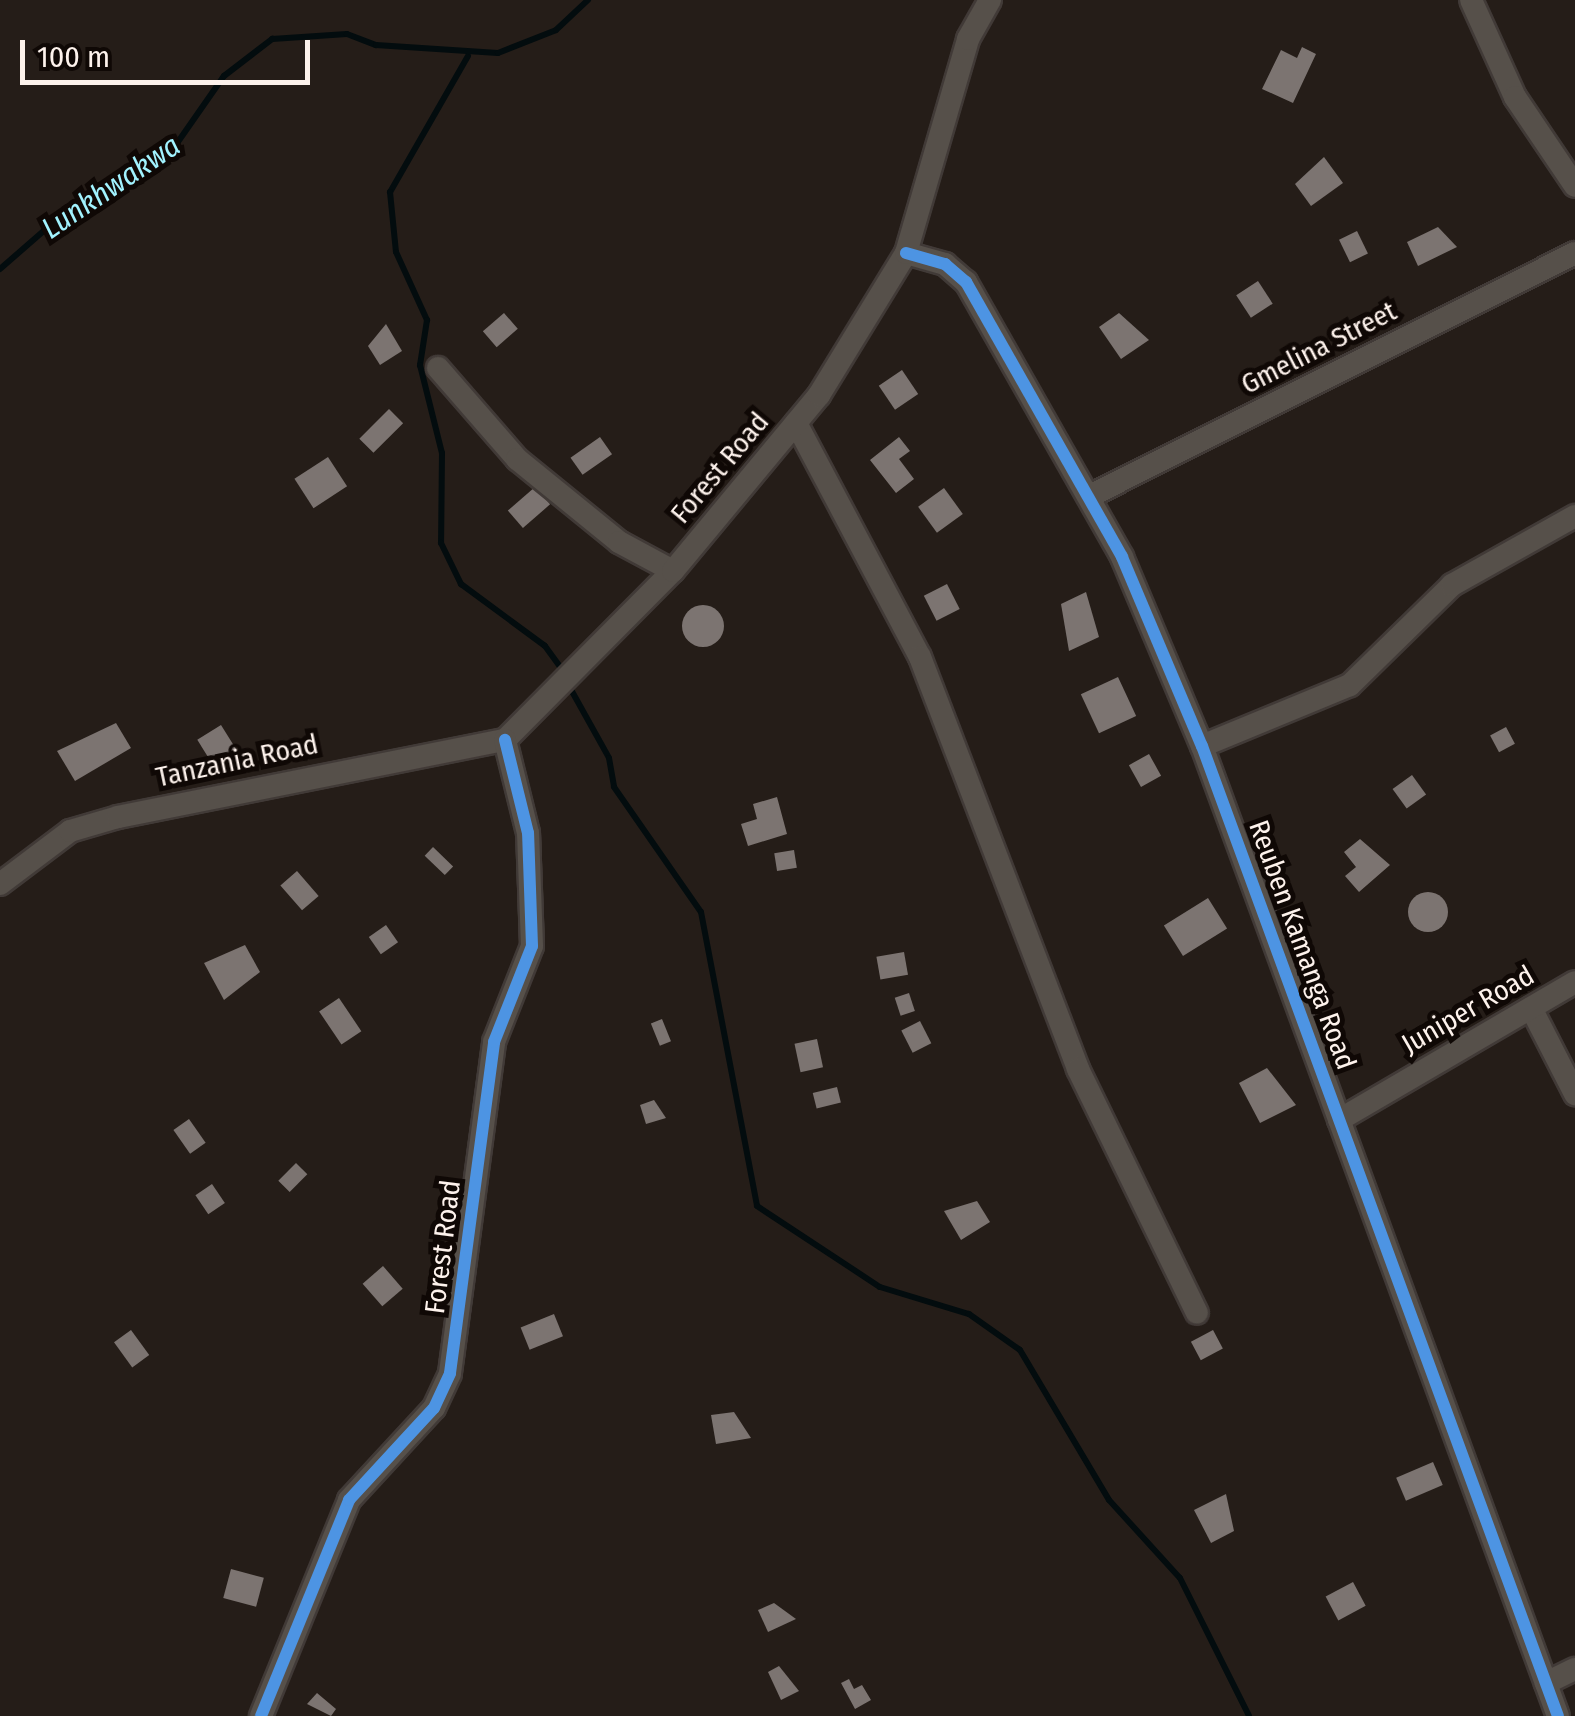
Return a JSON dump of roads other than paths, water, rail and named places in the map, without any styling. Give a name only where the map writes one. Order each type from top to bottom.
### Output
[{"type":"street","name":"Forest Road","points":[[261,1716],[349,1500],[434,1408],[450,1373],[494,1042],[532,946],[528,834],[505,740],[673,571],[796,423],[906,253],[968,39],[990,0]]},
{"type":"street","points":[[1471,0],[1515,97],[1575,186]]},
{"type":"street","name":"Reuben Kamanga Road","points":[[906,253],[945,264],[966,282],[1090,496],[1202,746],[1558,1716]]},
{"type":"street","name":"Gmelina Street","points":[[1090,496],[1575,254]]},
{"type":"street","points":[[438,368],[516,459],[618,542],[673,571]]},
{"type":"street","points":[[796,423],[920,657],[1078,1068],[1197,1313]]},
{"type":"street","points":[[1202,746],[1350,685],[1452,585],[1575,516]]},
{"type":"street","name":"Tanzania Road","points":[[0,884],[70,831],[118,816],[505,740]]},
{"type":"street","name":"Juniper Road","points":[[1340,1120],[1575,982]]},
{"type":"street","points":[[1531,1008],[1575,1094]]},
{"type":"street","points":[[1546,1683],[1575,1669]]},
{"type":"waterway","name":"Lunkhwakwa","points":[[0,269],[71,207],[173,149],[224,76],[272,39],[347,34],[376,45],[498,53],[556,30],[588,0]]},
{"type":"waterway","points":[[468,56],[390,192],[396,252],[427,320],[420,365],[442,453],[441,543],[461,584],[545,646],[565,674]]},
{"type":"waterway","points":[[569,686],[609,758],[614,787],[701,912],[757,1206],[880,1287],[969,1314],[1020,1350],[1109,1500],[1180,1578],[1249,1716]]}]
